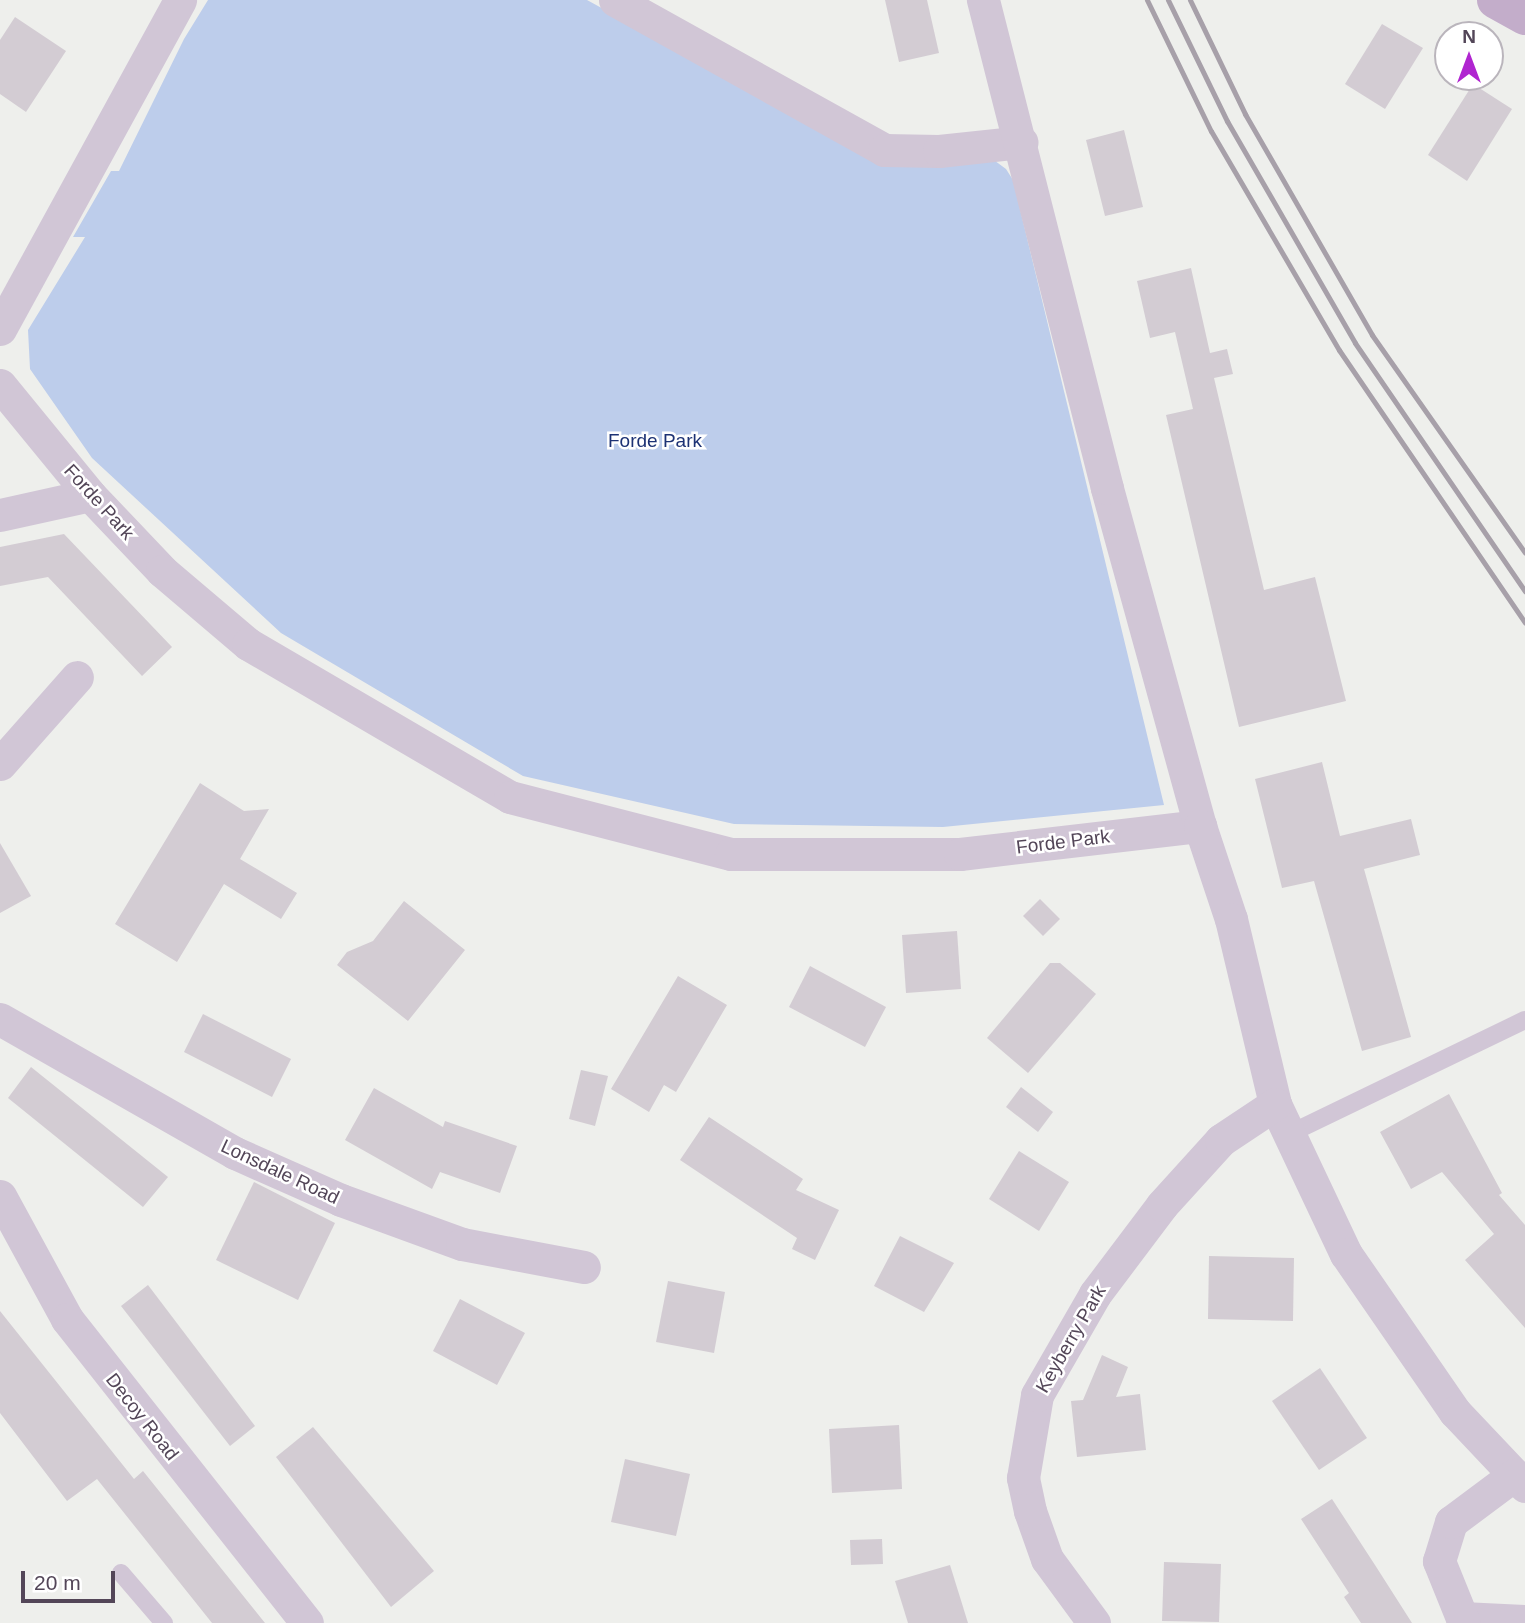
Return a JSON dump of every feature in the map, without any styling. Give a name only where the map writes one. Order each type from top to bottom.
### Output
[{"type":"main road","points":[[1496,0],[1525,16]]},
{"type":"street","points":[[0,328],[180,0]]},
{"type":"street","points":[[615,0],[884,150],[939,151],[1022,142]]},
{"type":"street","points":[[983,0],[1022,142],[1107,488],[1200,826],[1231,919],[1275,1104],[1346,1254],[1455,1412],[1519,1481],[1451,1522],[1439,1561],[1463,1620],[1525,1621]]},
{"type":"street","name":"Forde Park","points":[[0,385],[90,495],[162,571],[248,644],[510,797],[731,854],[960,854],[1200,826]]},
{"type":"street","points":[[0,515],[90,495]]},
{"type":"street","points":[[0,764],[77,677]]},
{"type":"street","name":"Lonsdale Road","points":[[0,1019],[235,1153],[341,1200],[463,1244],[584,1267]]},
{"type":"street","name":"Keyberry Park","points":[[1094,1623],[1047,1559],[1030,1511],[1023,1478],[1037,1395],[1094,1294],[1162,1205],[1221,1140],[1275,1104]]},
{"type":"street","name":"Decoy Road","points":[[0,1196],[68,1319],[118,1389],[307,1623]]},
{"type":"lane","points":[[1289,1134],[1525,1020]]},
{"type":"lane","points":[[121,1573],[164,1623]]},
{"type":"green space","name":"Forde Park","points":[[208,0],[587,0],[852,145],[987,155],[1006,169],[1013,180],[1164,805],[943,827],[734,824],[523,776],[281,633],[92,458],[30,369],[28,330],[85,237],[73,237],[111,171],[119,171],[184,39]]},
{"type":"building","points":[[885,0],[927,0],[939,53],[899,62]]},
{"type":"building","points":[[15,17],[66,51],[26,112],[0,94],[0,40]]},
{"type":"building","points":[[1382,24],[1423,48],[1385,109],[1345,84]]},
{"type":"building","points":[[1469,91],[1484,91],[1512,109],[1467,181],[1428,155]]},
{"type":"building","points":[[1124,130],[1143,207],[1105,216],[1086,140]]},
{"type":"building","points":[[1191,268],[1210,353],[1227,349],[1233,374],[1214,378],[1264,590],[1315,577],[1346,701],[1239,727],[1166,415],[1193,409],[1175,332],[1150,338],[1137,281]]},
{"type":"building","points":[[64,534],[172,647],[142,676],[48,577],[0,586],[0,547]]},
{"type":"building","points":[[1322,762],[1340,836],[1411,819],[1420,855],[1364,869],[1411,1037],[1362,1051],[1314,881],[1282,888],[1255,779]]},
{"type":"building","points":[[200,783],[244,811],[269,809],[240,859],[297,893],[281,919],[224,884],[177,962],[115,924]]},
{"type":"building","points":[[0,843],[31,896],[0,913]]},
{"type":"building","points":[[1040,899],[1060,919],[1043,936],[1023,916]]},
{"type":"building","points":[[404,901],[465,950],[408,1021],[337,965],[347,952],[373,941]]},
{"type":"building","points":[[957,931],[961,989],[906,993],[902,935]]},
{"type":"building","points":[[1050,963],[1060,963],[1096,994],[1028,1073],[987,1038]]},
{"type":"building","points":[[810,966],[886,1007],[865,1047],[789,1007]]},
{"type":"building","points":[[678,976],[727,1005],[676,1092],[664,1085],[649,1112],[611,1089]]},
{"type":"building","points":[[203,1014],[291,1059],[272,1097],[184,1052]]},
{"type":"building","points":[[31,1067],[168,1177],[143,1207],[8,1098]]},
{"type":"building","points":[[581,1070],[608,1076],[595,1126],[569,1119]]},
{"type":"building","points":[[1021,1087],[1053,1112],[1038,1132],[1006,1107]]},
{"type":"building","points":[[374,1088],[443,1127],[445,1121],[517,1146],[500,1193],[440,1172],[432,1189],[345,1140]]},
{"type":"building","points":[[1449,1094],[1502,1193],[1499,1195],[1525,1225],[1525,1328],[1465,1260],[1494,1234],[1442,1172],[1411,1189],[1380,1132]]},
{"type":"building","points":[[709,1117],[803,1179],[796,1190],[839,1210],[815,1260],[792,1249],[797,1238],[680,1160]]},
{"type":"building","points":[[1019,1151],[1069,1182],[1039,1231],[989,1199]]},
{"type":"building","points":[[254,1182],[335,1223],[298,1300],[216,1260]]},
{"type":"building","points":[[900,1236],[954,1263],[924,1312],[874,1286]]},
{"type":"building","points":[[1209,1256],[1294,1258],[1293,1321],[1208,1319]]},
{"type":"building","points":[[668,1281],[725,1292],[714,1353],[656,1342]]},
{"type":"building","points":[[148,1285],[255,1426],[230,1446],[121,1306]]},
{"type":"building","points":[[460,1299],[525,1333],[497,1385],[433,1351]]},
{"type":"building","points":[[0,1311],[134,1479],[143,1471],[265,1623],[212,1623],[97,1479],[67,1501],[0,1413]]},
{"type":"building","points":[[1102,1355],[1128,1367],[1116,1397],[1140,1394],[1146,1450],[1077,1457],[1071,1401],[1083,1400]]},
{"type":"building","points":[[1320,1368],[1367,1438],[1319,1470],[1272,1401]]},
{"type":"building","points":[[899,1425],[902,1489],[832,1493],[829,1429]]},
{"type":"building","points":[[313,1427],[434,1571],[391,1607],[276,1457]]},
{"type":"building","points":[[625,1459],[690,1474],[676,1536],[611,1522]]},
{"type":"building","points":[[1332,1499],[1412,1623],[1361,1623],[1344,1597],[1349,1593],[1301,1519]]},
{"type":"building","points":[[882,1539],[883,1564],[851,1565],[850,1540]]},
{"type":"building","points":[[1164,1562],[1221,1564],[1219,1622],[1162,1621]]},
{"type":"building","points":[[950,1565],[968,1623],[908,1623],[895,1581]]},
{"type":"railway","points":[[1147,0],[1211,131],[1339,350],[1525,623]]},
{"type":"railway","points":[[1168,0],[1227,121],[1355,343],[1525,591]]},
{"type":"railway","points":[[1190,0],[1245,114],[1372,335],[1525,553]]}]
